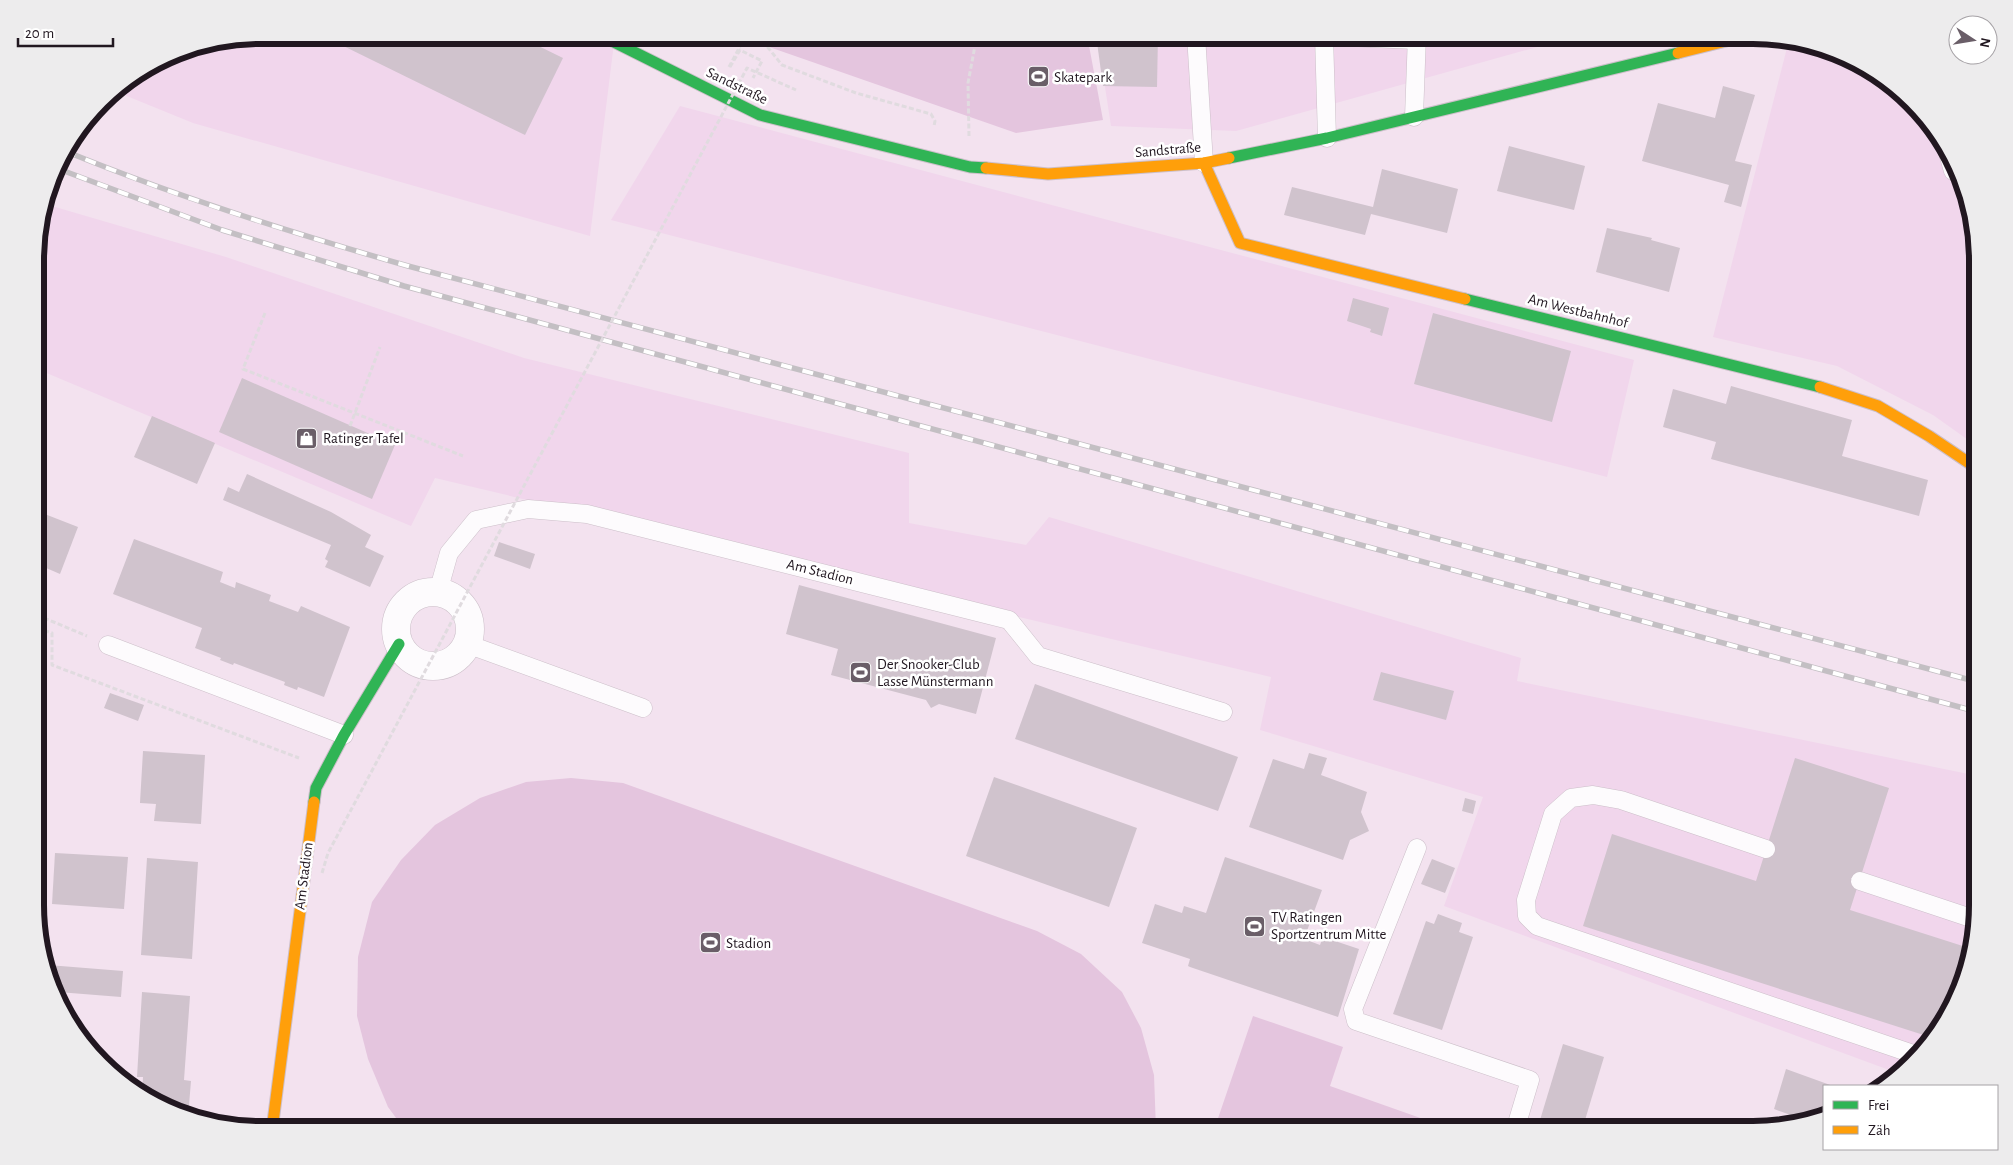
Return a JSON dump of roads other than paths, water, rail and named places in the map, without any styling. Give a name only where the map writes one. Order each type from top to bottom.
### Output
[{"type":"street","name":"Sandstraße","points":[[624,44],[760,116],[970,167],[1048,174],[1204,163],[1327,138],[1713,44]]},
{"type":"street","name":"Am Westbahnhof","points":[[1204,163],[1240,243],[1818,386],[1878,406],[1929,436],[1969,463]]},
{"type":"street","points":[[438,592],[451,596],[466,612],[470,633],[467,644],[460,654],[450,661],[433,665],[415,662],[399,644],[396,621],[408,601],[418,595],[438,592]]},
{"type":"street","name":"Am Stadion","points":[[273,1121],[316,788],[344,735],[399,644]]},
{"type":"lane","points":[[1197,44],[1204,163]]},
{"type":"lane","points":[[1324,44],[1327,138]]},
{"type":"lane","points":[[1414,117],[1417,44]]},
{"type":"lane","name":"Am Stadion","points":[[438,592],[449,552],[476,520],[528,509],[587,514],[1010,620],[1038,656],[1223,712]]},
{"type":"lane","points":[[467,644],[643,708]]},
{"type":"lane","points":[[108,645],[344,735]]},
{"type":"lane","points":[[1766,849],[1621,800],[1592,795],[1571,798],[1553,814],[1526,900],[1528,916],[1537,926],[1911,1053]]},
{"type":"lane","points":[[1417,848],[1353,1009],[1356,1021],[1530,1080],[1518,1121]]},
{"type":"lane","points":[[1860,881],[1969,917]]},
{"type":"railway","points":[[72,154],[150,184],[235,213],[321,241],[408,266],[1969,680]]},
{"type":"railway","points":[[63,171],[222,230],[404,286],[1969,710]]},
{"type":"place","name":"Skatepark","points":[[1038,77]]},
{"type":"place","name":"Ratinger Tafel","points":[[307,438]]},
{"type":"place","name":"Der Snooker-Club Lasse Münstermann","points":[[861,673]]},
{"type":"place","name":"TV Ratingen Sportzentrum Mitte","points":[[1255,926]]},
{"type":"place","name":"Stadion","points":[[710,943]]}]
